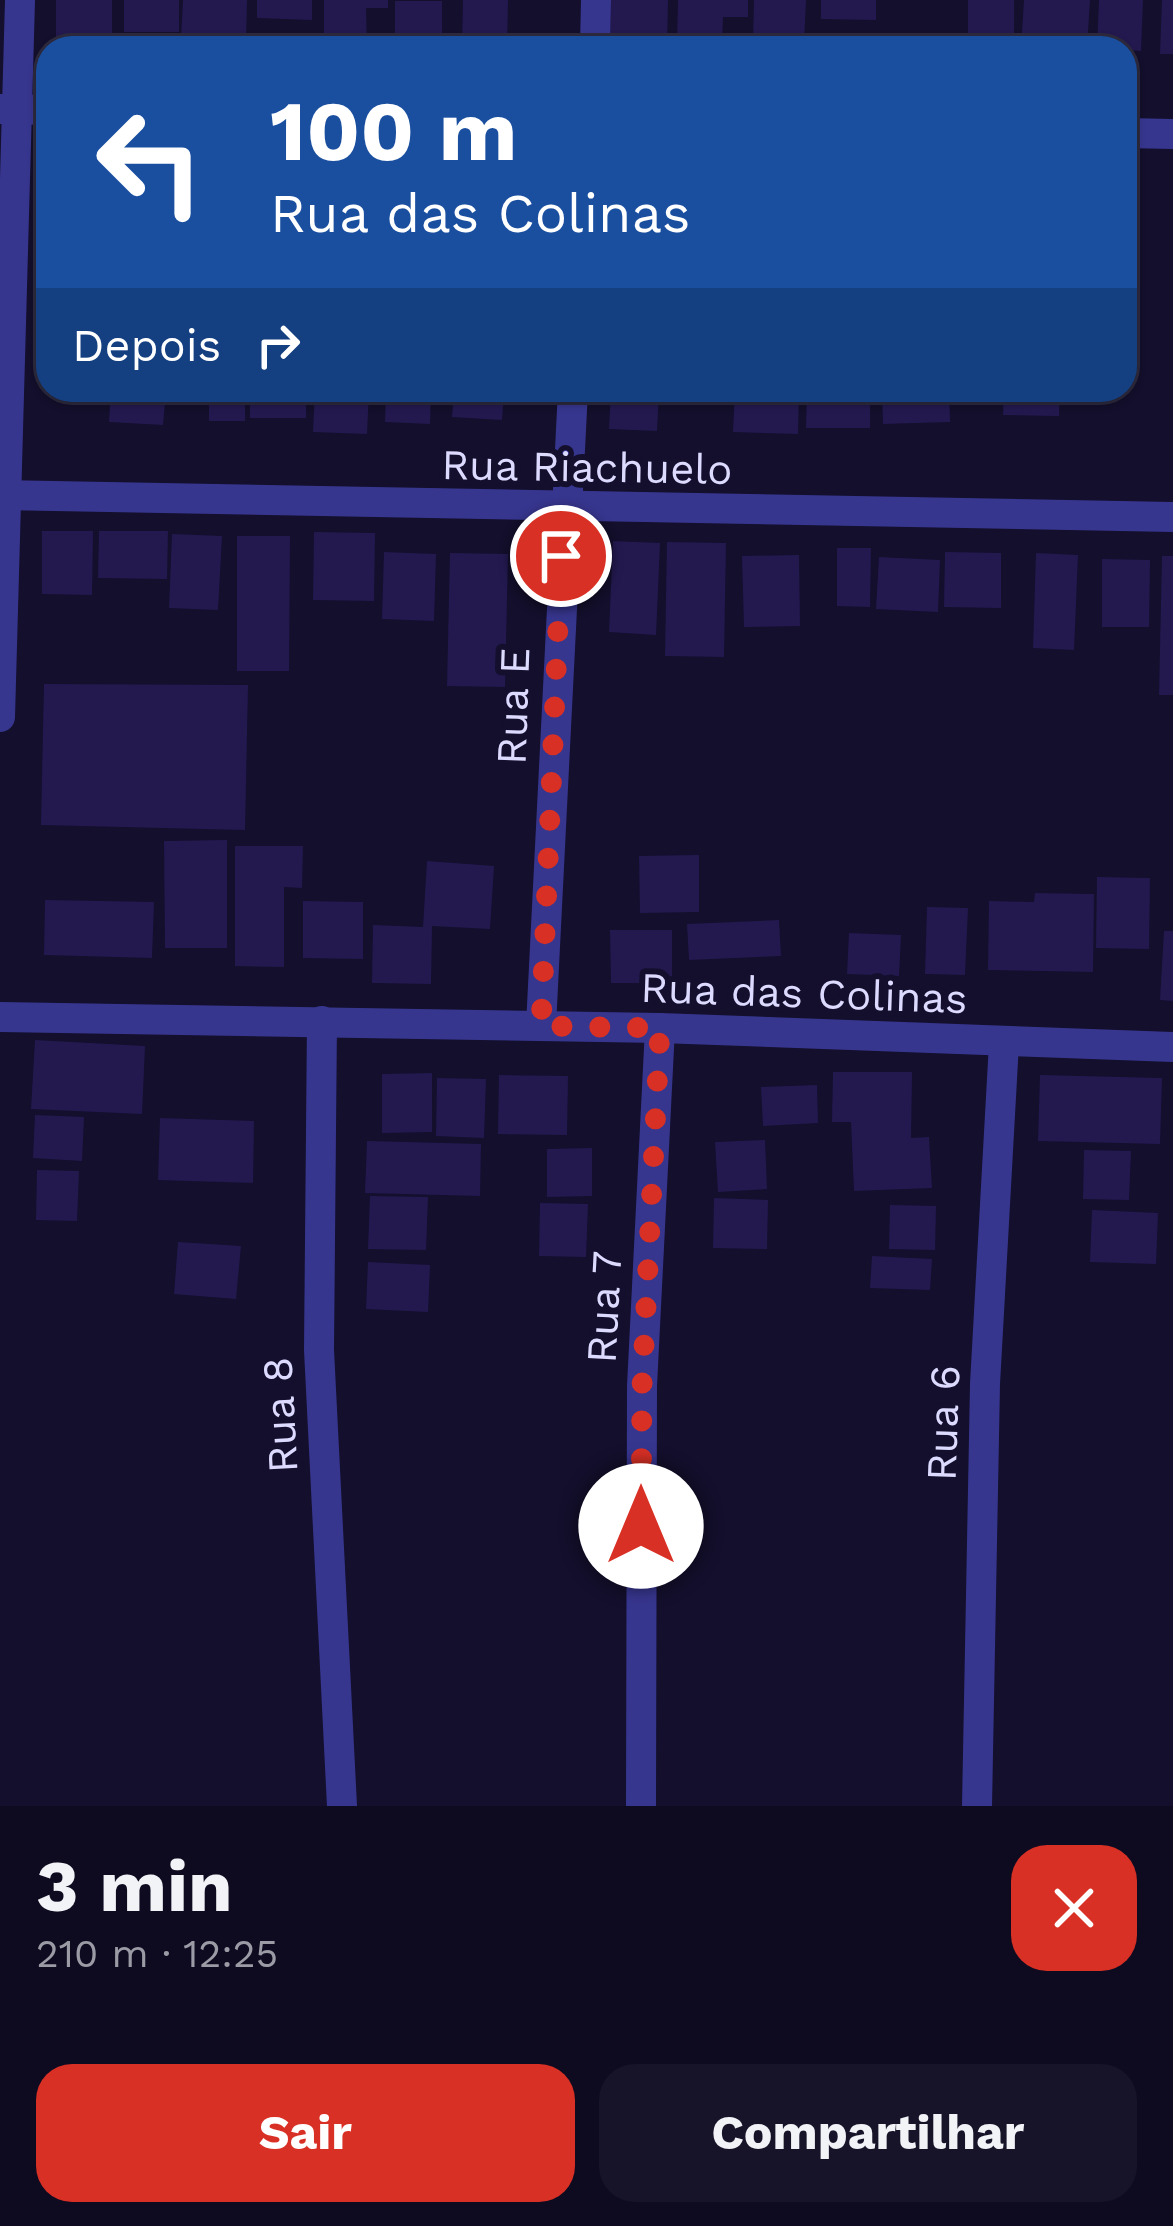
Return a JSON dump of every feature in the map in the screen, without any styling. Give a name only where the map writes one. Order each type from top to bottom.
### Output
[{"type":"street","points":[[0,717],[3,495],[22,109],[20,0]]},
{"type":"street","points":[[595,36],[596,0]]},
{"type":"street","points":[[1137,133],[1173,134]]},
{"type":"street","name":"Rua E","points":[[541,1026],[563,509],[572,402]]},
{"type":"street","name":"Rua Riachuelo","points":[[3,495],[1173,518]]},
{"type":"street","name":"Rua das Colinas","points":[[0,1017],[660,1028],[1173,1047]]},
{"type":"street","name":"Rua 8","points":[[322,1021],[319,1350],[342,1806]]},
{"type":"street","name":"Rua 7","points":[[641,1806],[642,1386],[660,1028]]},
{"type":"street","name":"Rua 6","points":[[977,1806],[986,1384],[1004,1042]]},
{"type":"building","points":[[56,0],[112,0],[112,36],[56,36]]},
{"type":"building","points":[[124,0],[179,0],[179,32],[124,32]]},
{"type":"building","points":[[183,0],[247,0],[246,36],[181,36]]},
{"type":"building","points":[[257,0],[312,0],[312,20],[257,18]]},
{"type":"building","points":[[324,0],[388,0],[388,8],[366,8],[367,36],[324,36]]},
{"type":"building","points":[[463,0],[508,0],[507,36],[462,36]]},
{"type":"building","points":[[611,0],[668,0],[667,36],[610,36]]},
{"type":"building","points":[[678,0],[748,0],[748,17],[723,17],[722,36],[677,36]]},
{"type":"building","points":[[754,0],[806,0],[804,36],[753,36]]},
{"type":"building","points":[[821,0],[876,0],[876,20],[821,19]]},
{"type":"building","points":[[968,0],[1014,0],[1014,36],[968,36]]},
{"type":"building","points":[[1024,0],[1090,0],[1088,36],[1022,36]]},
{"type":"building","points":[[1099,0],[1143,0],[1141,51],[1137,51],[1137,36],[1098,36]]},
{"type":"building","points":[[1162,0],[1173,0],[1173,54],[1160,54]]},
{"type":"building","points":[[395,1],[442,1],[442,36],[395,36]]},
{"type":"building","points":[[110,402],[165,402],[163,425],[109,422]]},
{"type":"building","points":[[209,402],[245,402],[245,421],[209,421]]},
{"type":"building","points":[[250,402],[306,402],[306,418],[250,418]]},
{"type":"building","points":[[314,402],[368,402],[367,434],[313,432]]},
{"type":"building","points":[[386,402],[431,402],[430,424],[385,422]]},
{"type":"building","points":[[453,402],[503,402],[502,420],[452,417]]},
{"type":"building","points":[[610,402],[658,402],[657,431],[609,429]]},
{"type":"building","points":[[734,402],[799,402],[798,434],[733,432]]},
{"type":"building","points":[[807,402],[870,402],[870,428],[806,428]]},
{"type":"building","points":[[882,402],[949,402],[950,422],[883,424]]},
{"type":"building","points":[[1004,402],[1060,402],[1059,416],[1003,415]]},
{"type":"building","points":[[42,531],[93,531],[92,595],[42,594]]},
{"type":"building","points":[[99,531],[168,531],[167,579],[98,578]]},
{"type":"building","points":[[314,532],[375,533],[374,601],[313,600]]},
{"type":"building","points":[[172,534],[222,536],[218,610],[169,608]]},
{"type":"building","points":[[237,536],[290,536],[289,671],[237,671]]},
{"type":"building","points":[[613,541],[660,543],[656,635],[609,632]]},
{"type":"building","points":[[667,542],[726,543],[724,657],[665,656]]},
{"type":"building","points":[[837,548],[871,548],[870,607],[837,606]]},
{"type":"building","points":[[384,552],[436,554],[434,621],[382,619]]},
{"type":"building","points":[[945,552],[1001,553],[1001,608],[944,607]]},
{"type":"building","points":[[450,553],[508,554],[505,687],[447,686]]},
{"type":"building","points":[[1036,553],[1078,555],[1074,650],[1033,648]]},
{"type":"building","points":[[799,555],[800,626],[744,627],[742,556]]},
{"type":"building","points":[[1162,556],[1173,556],[1173,695],[1159,695]]},
{"type":"building","points":[[879,557],[940,560],[938,612],[876,609]]},
{"type":"building","points":[[1102,559],[1150,560],[1149,627],[1102,627]]},
{"type":"building","points":[[44,684],[248,685],[245,830],[41,825]]},
{"type":"building","points":[[227,840],[227,948],[165,948],[164,841]]},
{"type":"building","points":[[235,846],[303,846],[302,888],[284,887],[284,967],[235,966]]},
{"type":"building","points":[[699,855],[699,912],[640,913],[639,856]]},
{"type":"building","points":[[427,861],[494,866],[490,929],[432,926],[431,984],[372,983],[373,925],[423,927]]},
{"type":"building","points":[[1097,877],[1150,878],[1149,949],[1096,948]]},
{"type":"building","points":[[1035,893],[1094,894],[1093,972],[988,970],[989,901],[1034,902]]},
{"type":"building","points":[[45,900],[154,902],[152,958],[44,955]]},
{"type":"building","points":[[303,901],[363,902],[363,959],[303,958]]},
{"type":"building","points":[[927,907],[968,908],[965,975],[925,974]]},
{"type":"building","points":[[779,920],[781,956],[689,960],[687,924]]},
{"type":"building","points":[[610,930],[672,930],[672,983],[611,983]]},
{"type":"building","points":[[1164,931],[1173,931],[1173,1001],[1160,1000]]},
{"type":"building","points":[[849,933],[901,935],[899,976],[847,974]]},
{"type":"building","points":[[35,1040],[145,1046],[142,1114],[31,1109]]},
{"type":"building","points":[[833,1072],[912,1072],[911,1138],[929,1137],[932,1188],[854,1191],[851,1122],[832,1122]]},
{"type":"building","points":[[432,1073],[432,1132],[382,1133],[382,1074]]},
{"type":"building","points":[[499,1075],[568,1076],[567,1135],[498,1134]]},
{"type":"building","points":[[1040,1075],[1162,1078],[1160,1144],[1038,1141]]},
{"type":"building","points":[[437,1078],[486,1079],[484,1138],[436,1136]]},
{"type":"building","points":[[817,1085],[818,1123],[763,1126],[761,1087]]},
{"type":"building","points":[[35,1115],[84,1117],[82,1161],[33,1158]]},
{"type":"building","points":[[160,1118],[254,1121],[253,1183],[158,1180]]},
{"type":"building","points":[[765,1140],[767,1189],[718,1192],[715,1142]]},
{"type":"building","points":[[367,1141],[481,1144],[480,1196],[365,1193]]},
{"type":"building","points":[[592,1148],[592,1196],[547,1197],[547,1149]]},
{"type":"building","points":[[1084,1150],[1131,1151],[1129,1200],[1083,1199]]},
{"type":"building","points":[[37,1170],[79,1171],[77,1221],[36,1220]]},
{"type":"building","points":[[370,1196],[428,1197],[426,1250],[368,1249]]},
{"type":"building","points":[[714,1198],[768,1200],[767,1249],[713,1248]]},
{"type":"building","points":[[540,1203],[588,1204],[586,1257],[539,1256]]},
{"type":"building","points":[[890,1205],[936,1206],[935,1250],[889,1249]]},
{"type":"building","points":[[1092,1210],[1158,1213],[1156,1264],[1090,1262]]},
{"type":"building","points":[[178,1242],[241,1246],[236,1299],[174,1294]]},
{"type":"building","points":[[872,1256],[932,1259],[930,1290],[870,1288]]},
{"type":"building","points":[[368,1262],[430,1265],[428,1312],[366,1309]]},
{"type":"route","points":[[561,556],[541,1026],[660,1028],[642,1386],[641,1526]]}]
